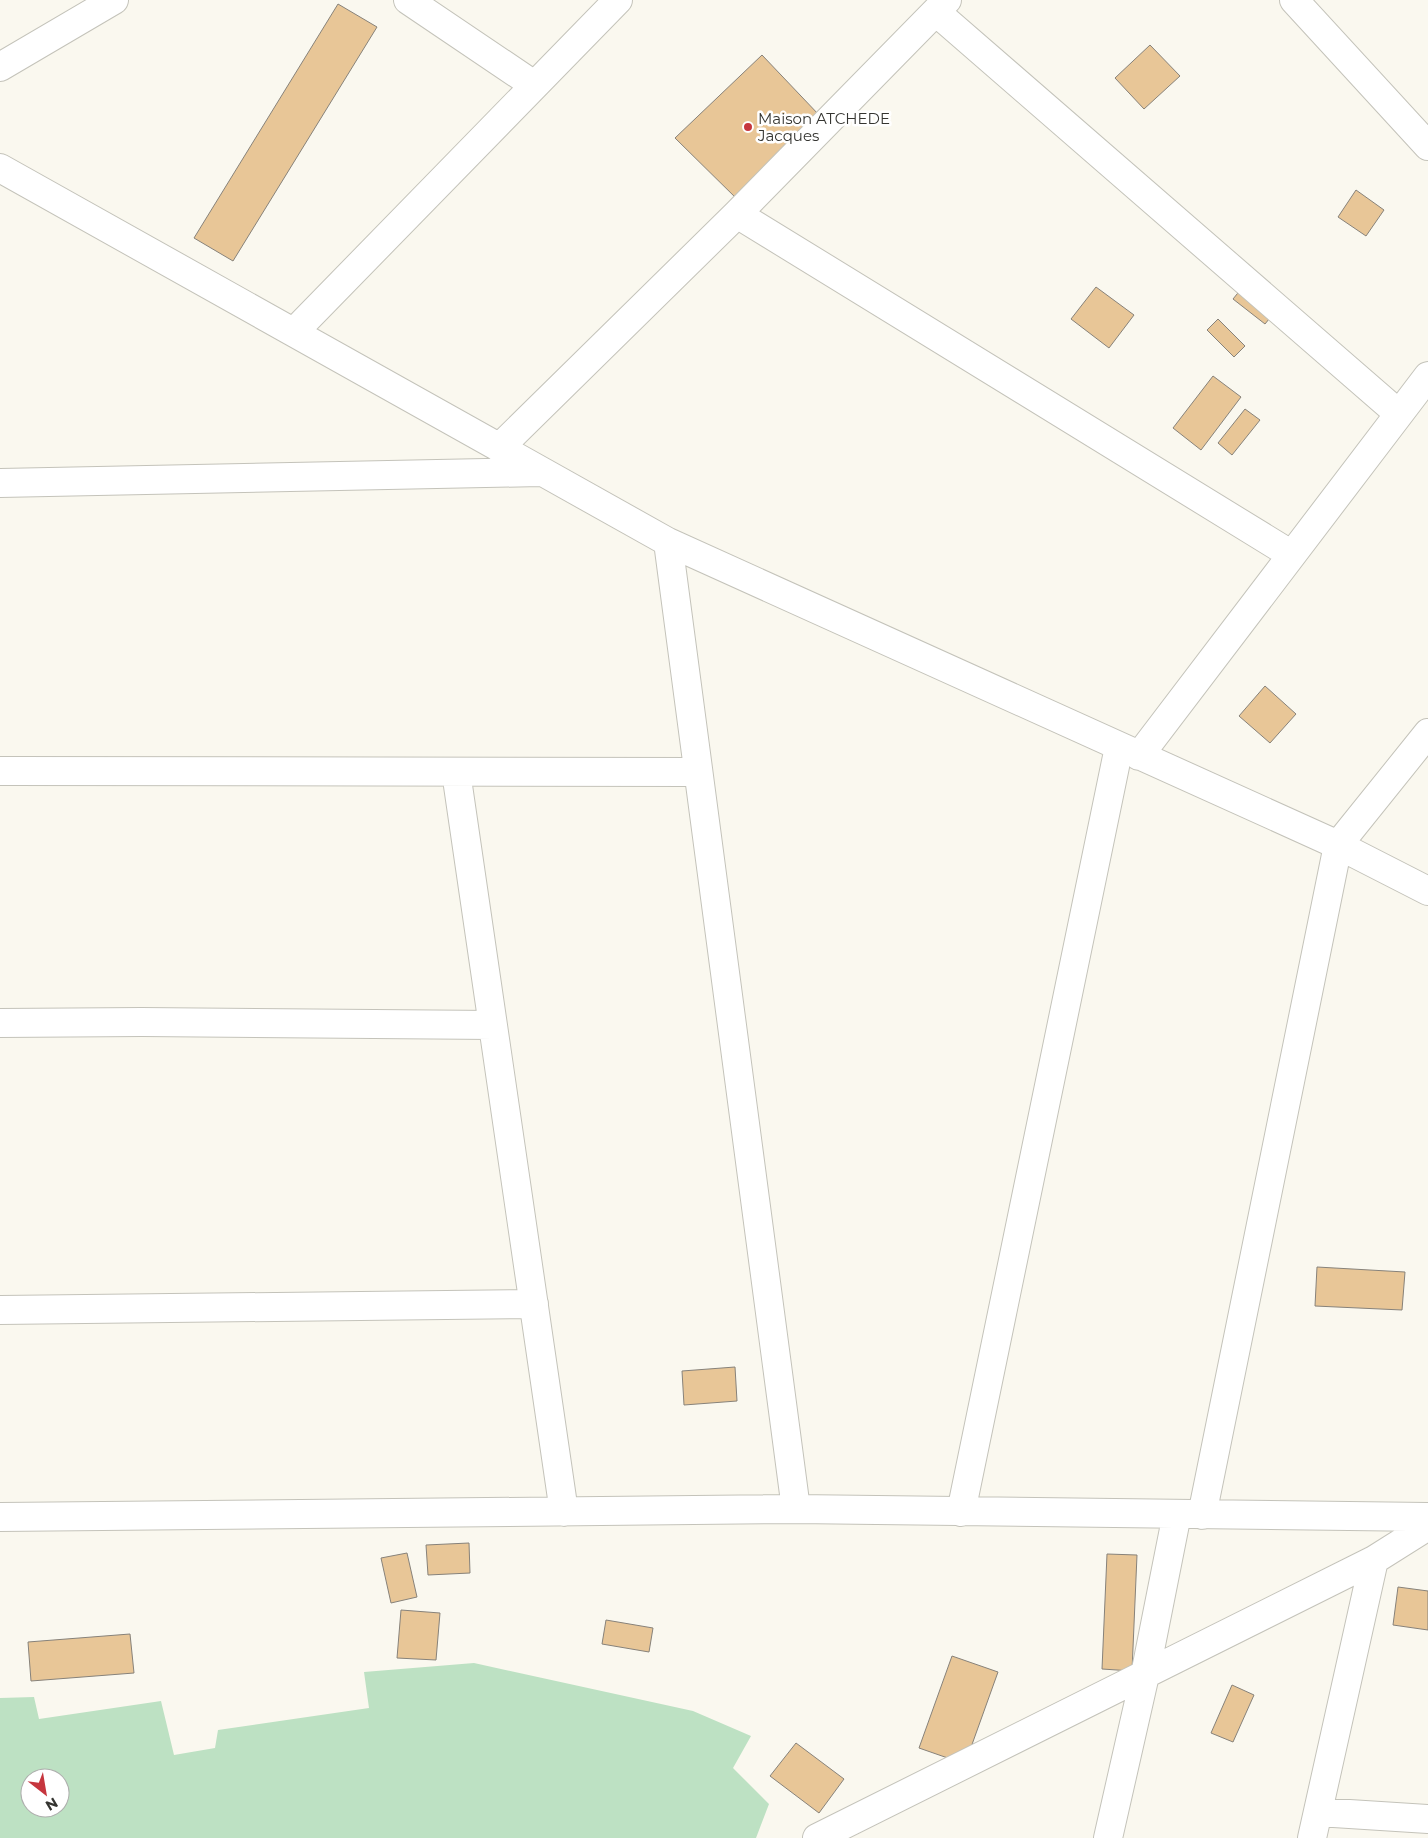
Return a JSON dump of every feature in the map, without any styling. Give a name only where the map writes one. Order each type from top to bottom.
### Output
[{"type":"street","points":[[0,67],[114,0]]},
{"type":"street","points":[[408,0],[534,86]]},
{"type":"street","points":[[294,332],[618,0]]},
{"type":"street","points":[[1294,0],[1428,146]]},
{"type":"street","points":[[499,448],[736,214],[942,6],[1399,414]]},
{"type":"street","points":[[0,168],[668,542],[1338,845],[1428,891]]},
{"type":"street","points":[[736,214],[1292,555]]},
{"type":"street","points":[[961,1512],[1129,752],[1292,555],[1428,376]]},
{"type":"street","points":[[0,483],[540,472]]},
{"type":"street","points":[[668,542],[796,1509]]},
{"type":"street","points":[[1108,1838],[1145,1675],[1189,1514],[1338,845],[1428,733]]},
{"type":"street","points":[[0,771],[698,772]]},
{"type":"street","points":[[456,772],[564,1512]]},
{"type":"street","points":[[0,1023],[142,1022],[493,1025]]},
{"type":"street","points":[[0,1310],[534,1304]]},
{"type":"street","points":[[0,1517],[796,1509],[1428,1518]]},
{"type":"street","points":[[817,1838],[1374,1560],[1428,1526]]},
{"type":"street","points":[[1312,1838],[1374,1560]]},
{"type":"street","points":[[1318,1812],[1428,1819]]},
{"type":"green space","points":[[474,1663],[693,1711],[751,1736],[733,1768],[769,1804],[756,1838],[0,1838],[0,1698],[34,1697],[39,1719],[161,1701],[174,1755],[215,1748],[218,1730],[369,1708],[364,1672]]},
{"type":"building","points":[[338,4],[377,27],[233,261],[194,238]]},
{"type":"building","points":[[1150,45],[1180,76],[1144,109],[1115,78]]},
{"type":"building","name":"Maison ATCHEDE Jacques","points":[[762,55],[820,116],[740,202],[675,138]]},
{"type":"building","points":[[1356,190],[1384,210],[1366,236],[1338,217]]},
{"type":"building","points":[[1250,278],[1282,303],[1265,324],[1233,299]]},
{"type":"building","points":[[1096,287],[1134,315],[1109,348],[1071,319]]},
{"type":"building","points":[[1218,319],[1245,346],[1234,357],[1207,330]]},
{"type":"building","points":[[1213,376],[1241,397],[1201,450],[1173,428]]},
{"type":"building","points":[[1245,409],[1260,420],[1232,455],[1218,443]]},
{"type":"building","points":[[1265,686],[1296,714],[1270,743],[1239,716]]},
{"type":"building","points":[[1317,1267],[1405,1272],[1402,1310],[1315,1306]]},
{"type":"building","points":[[735,1367],[737,1401],[684,1405],[682,1371]]},
{"type":"building","points":[[469,1543],[470,1573],[428,1575],[426,1545]]},
{"type":"building","points":[[407,1553],[417,1597],[391,1603],[381,1558]]},
{"type":"building","points":[[1107,1554],[1137,1555],[1132,1671],[1102,1669]]},
{"type":"building","points":[[1398,1587],[1428,1591],[1428,1630],[1393,1625]]},
{"type":"building","points":[[401,1610],[440,1613],[436,1660],[397,1658]]},
{"type":"building","points":[[606,1620],[653,1628],[649,1652],[602,1644]]},
{"type":"building","points":[[130,1634],[134,1673],[31,1681],[28,1642]]},
{"type":"building","points":[[952,1656],[998,1672],[965,1764],[919,1748]]},
{"type":"building","points":[[1232,1685],[1254,1695],[1233,1742],[1211,1733]]},
{"type":"building","points":[[796,1743],[844,1779],[819,1813],[770,1776]]},
{"type":"place","name":"Maison ATCHEDE Jacques","points":[[748,127]]}]
